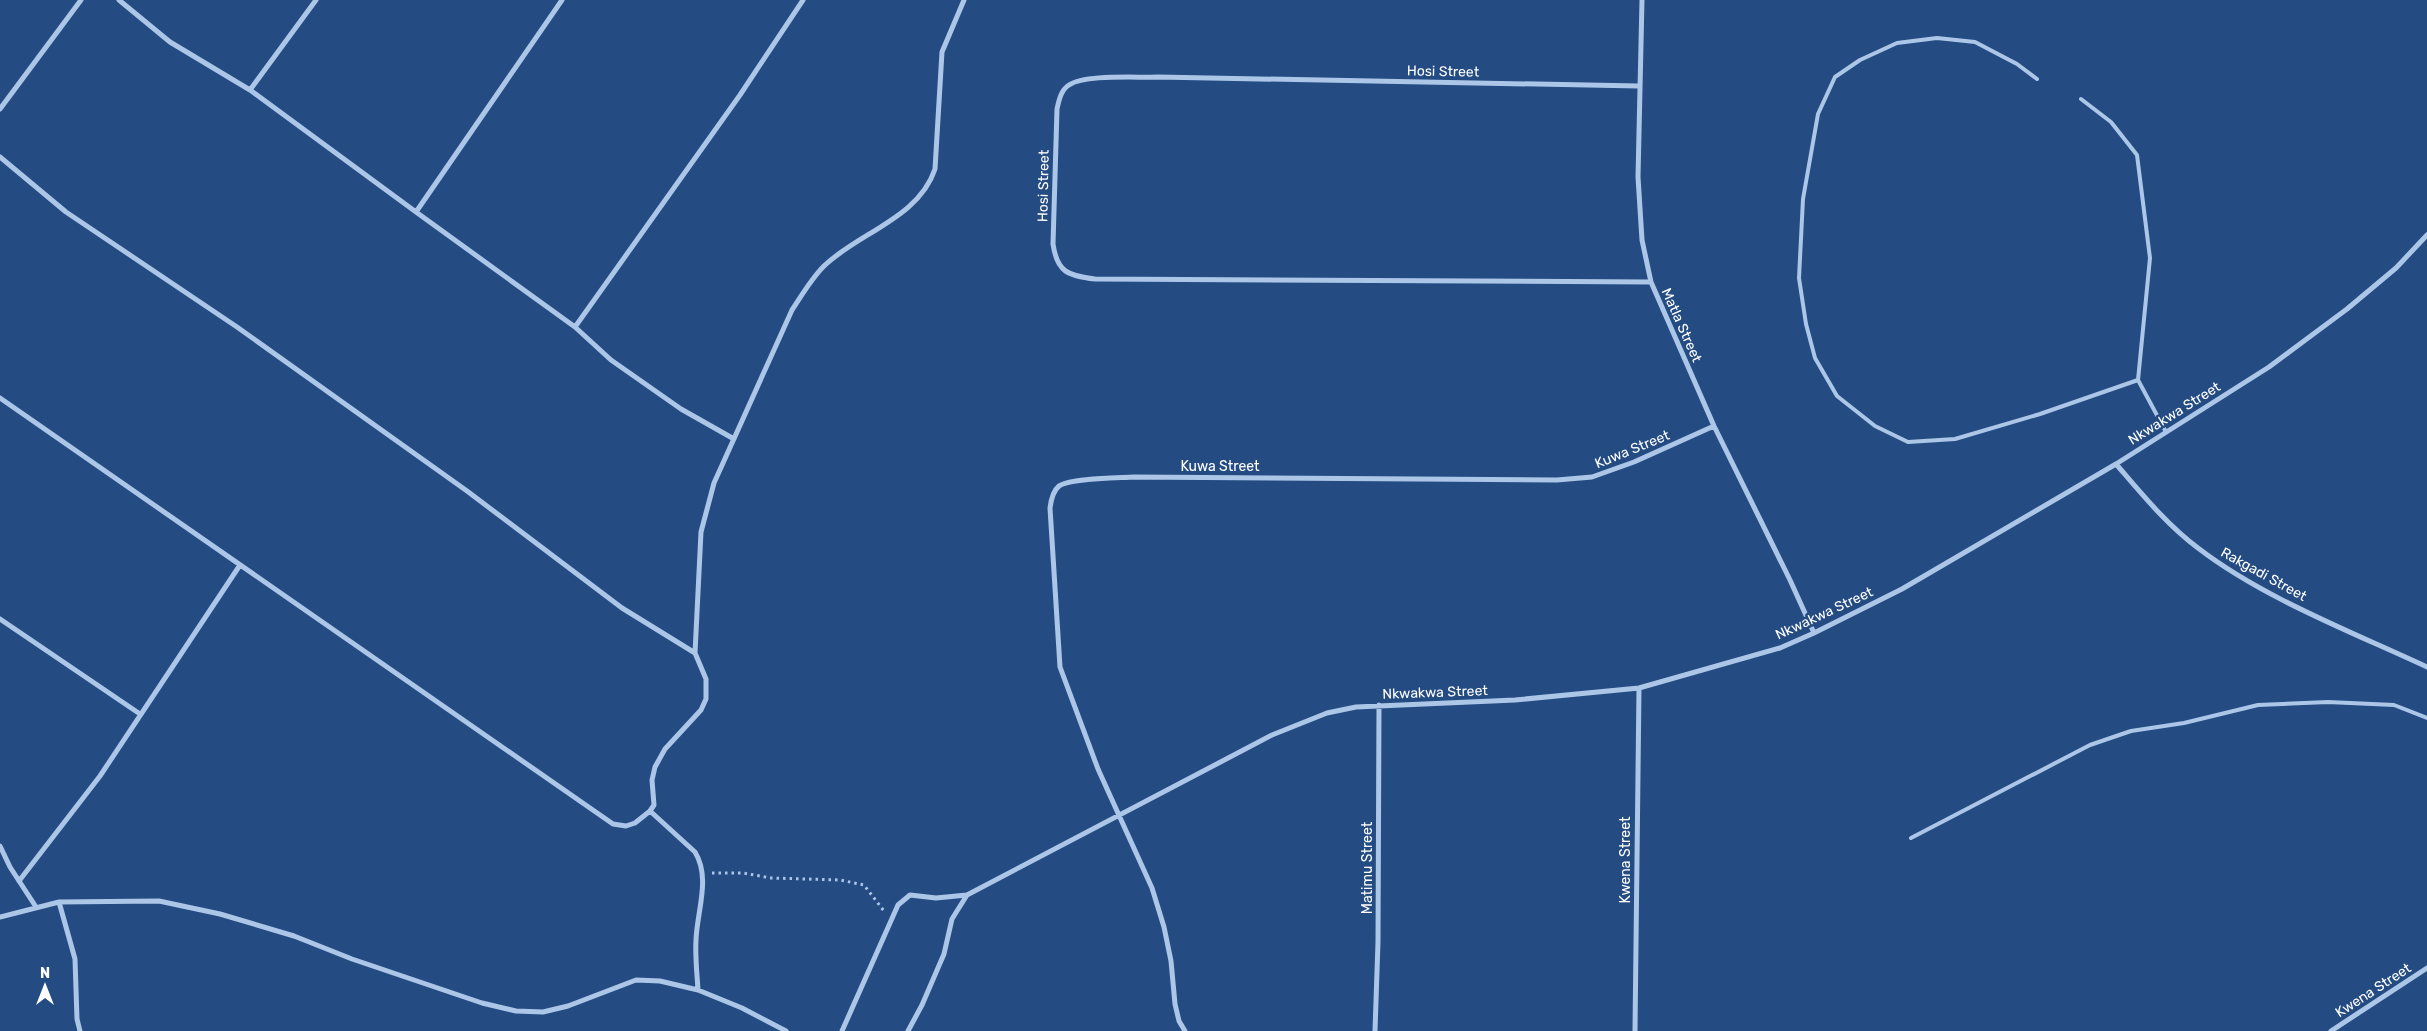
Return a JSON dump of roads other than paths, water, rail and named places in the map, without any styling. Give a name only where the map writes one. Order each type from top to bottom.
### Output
[{"type":"street","points":[[0,109],[80,0]]},
{"type":"street","points":[[119,0],[170,42],[250,90],[575,327],[611,360],[680,409],[734,439]]},
{"type":"street","points":[[250,90],[316,0]]},
{"type":"street","points":[[416,212],[562,0]]},
{"type":"street","points":[[575,327],[740,95],[803,0]]},
{"type":"street","points":[[0,398],[613,824],[626,826],[635,823],[650,811],[654,805],[652,780],[665,749],[701,710],[706,699],[706,679],[695,653],[700,532],[714,482],[792,310],[807,286],[824,266],[919,198],[931,181],[935,169],[942,52],[964,0]]},
{"type":"street","name":"Matla Street","points":[[1642,0],[1639,86],[1640,212],[1645,261],[1651,282],[1714,426],[1790,580],[1814,634]]},
{"type":"street","name":"Hosi Street","points":[[1639,86],[1158,77],[1079,79],[1064,90],[1057,109],[1053,244],[1058,264],[1066,272],[1077,277],[1095,279],[1651,282]]},
{"type":"street","points":[[0,157],[66,212],[237,327],[459,485],[622,608],[695,653]]},
{"type":"street","name":"Nkwakwa Street","points":[[966,896],[1119,814],[1298,724],[1326,713],[1356,707],[1515,700],[1639,688],[1780,648],[1814,634],[1902,589],[2116,464],[2269,367],[2396,268],[2427,236]]},
{"type":"street","name":"Kuwa Street","points":[[1119,814],[1098,769],[1060,667],[1050,515],[1051,499],[1059,486],[1088,480],[1134,477],[1557,480],[1592,477],[1634,462],[1714,426]]},
{"type":"street","name":"Rakgadi Street","points":[[2116,464],[2142,494],[2197,548],[2229,570],[2276,595],[2427,667]]},
{"type":"street","points":[[19,881],[100,776],[240,565]]},
{"type":"street","points":[[0,618],[140,714]]},
{"type":"street","name":"Kwena Street","points":[[1635,1031],[1639,688]]},
{"type":"street","name":"Matimu Street","points":[[1375,1031],[1378,932],[1379,706]]},
{"type":"street","points":[[650,811],[695,852],[704,874],[696,939],[698,990]]},
{"type":"street","points":[[1119,814],[1159,908],[1171,961],[1175,1004],[1179,1020],[1185,1031]]},
{"type":"street","points":[[0,846],[36,907]]},
{"type":"street","points":[[842,1031],[898,905],[910,895],[936,898],[966,896]]},
{"type":"street","points":[[908,1031],[922,1005],[944,954],[952,919],[966,896]]},
{"type":"street","points":[[0,917],[59,902],[159,901],[220,914],[294,936],[482,1003],[516,1011],[544,1012],[568,1006],[636,980],[660,980],[698,990],[742,1008],[786,1031]]},
{"type":"street","points":[[59,902],[75,959],[77,1019],[80,1031]]},
{"type":"street","name":"Kwena Street","points":[[2331,1031],[2427,968]]},
{"type":"lane","points":[[2037,79],[2017,64],[1975,42],[1937,38],[1898,43],[1860,60],[1835,77],[1818,114],[1803,199],[1799,278],[1806,324],[1815,358],[1837,396],[1875,426],[1908,442],[1955,439],[2040,414],[2138,380]]},
{"type":"lane","points":[[2081,98],[2111,122],[2137,155],[2150,258],[2138,380],[2166,432]]},
{"type":"lane","points":[[1911,838],[2090,745],[2131,731],[2258,706],[2328,702],[2394,706],[2427,718]]}]
